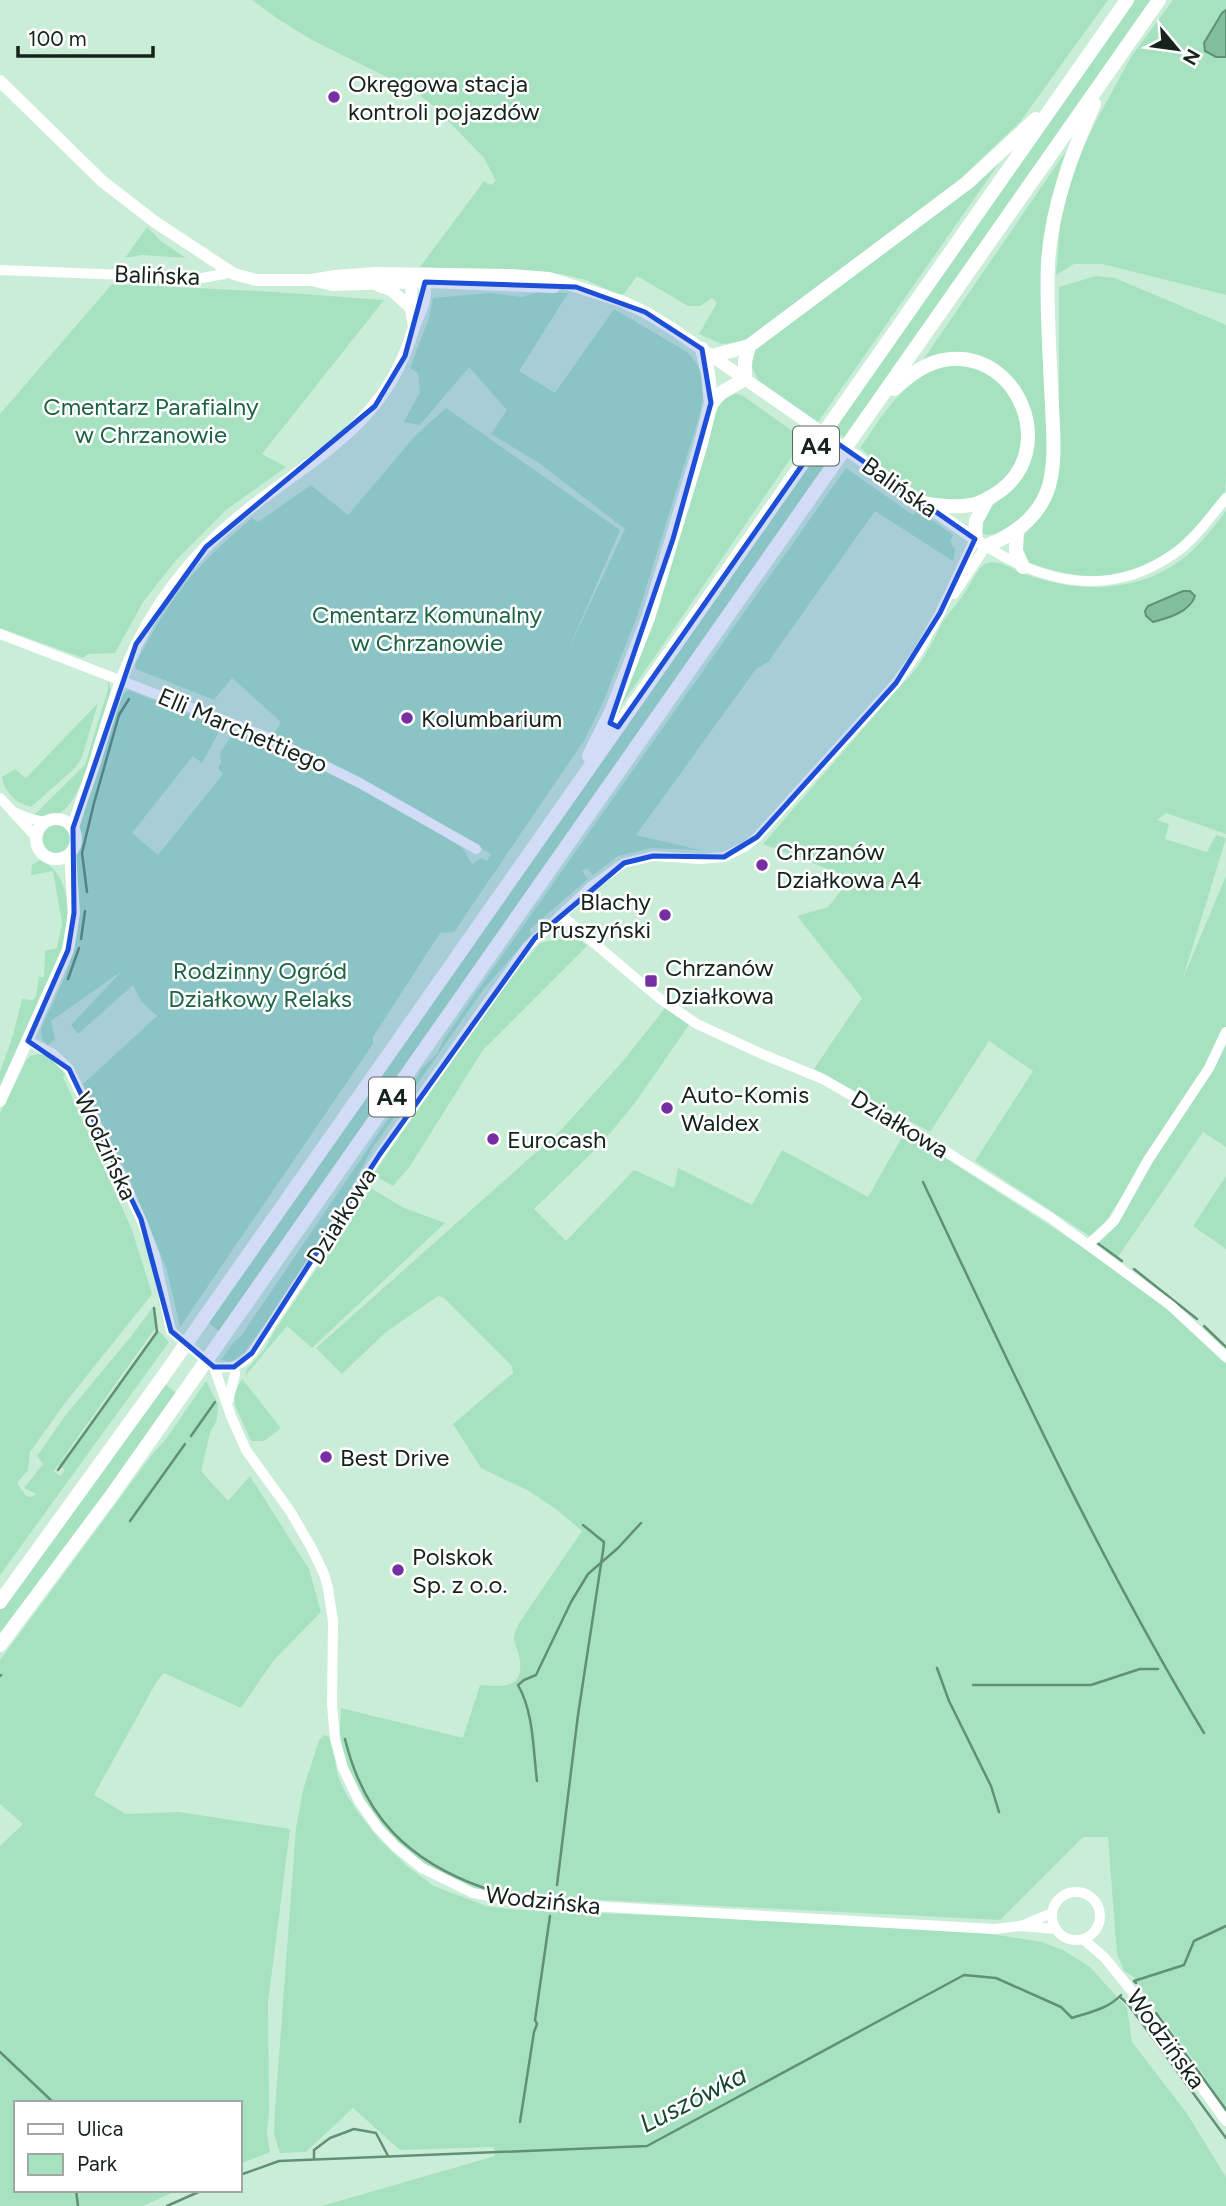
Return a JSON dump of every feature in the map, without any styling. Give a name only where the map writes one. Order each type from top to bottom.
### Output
[{"type":"highway","name":"A4","points":[[0,1602],[202,1322],[1127,0]]},
{"type":"highway","name":"A4","points":[[0,1645],[102,1509],[1159,0]]},
{"type":"highway","points":[[987,500],[976,521],[980,543],[1003,540],[1017,530],[1036,512],[1048,487],[1054,451],[1048,264],[1055,212],[1073,152],[1113,66]]},
{"type":"highway","points":[[569,798],[611,712],[648,618],[677,526],[711,403],[707,353],[749,346],[967,183],[1062,93]]},
{"type":"highway","points":[[711,403],[721,393],[745,379],[745,361],[749,346]]},
{"type":"highway","points":[[877,404],[915,371],[951,359],[981,364],[996,372],[1009,382],[1024,409],[1028,435],[1025,455],[1016,475],[1004,488],[987,500],[971,505],[949,507],[923,503]]},
{"type":"highway","points":[[1017,530],[1016,551],[1023,567]]},
{"type":"main road","points":[[0,81],[102,181],[155,222],[229,273]]},
{"type":"main road","name":"Balińska","points":[[229,273],[256,280],[312,280],[335,275],[576,287],[609,297],[645,312],[707,353],[980,543]]},
{"type":"main road","name":"Balińska","points":[[312,280],[332,285],[417,281]]},
{"type":"main road","points":[[414,327],[411,308],[417,281]]},
{"type":"main road","points":[[0,1101],[68,950],[74,920],[70,854],[76,842],[73,828],[120,680],[133,651],[155,611],[205,547],[242,514],[342,439],[375,406],[401,366],[424,302],[417,281]]},
{"type":"main road","points":[[368,284],[391,290],[411,308]]},
{"type":"main road","points":[[70,854],[56,860],[47,858],[40,852],[36,837],[45,822],[59,819],[86,789]]},
{"type":"main road","points":[[59,819],[73,828]]},
{"type":"main road","points":[[56,860],[73,890]]},
{"type":"street","points":[[195,277],[206,267],[202,255]]},
{"type":"street","name":"Balińska","points":[[0,270],[195,277],[229,273]]},
{"type":"street","name":"Balińska","points":[[980,543],[1023,567],[1055,577],[1088,582],[1124,578],[1153,566],[1178,551],[1226,498]]},
{"type":"street","name":"Działkowa","points":[[234,1367],[252,1353],[344,1215],[365,1176],[527,947],[592,886],[624,863],[653,856],[700,859],[724,857],[746,846],[896,683],[918,652],[980,543]]},
{"type":"street","name":"Elli Marchettiego","points":[[0,634],[267,737],[402,806],[476,849]]},
{"type":"street","points":[[0,799],[36,837]]},
{"type":"street","points":[[9,809],[45,822]]},
{"type":"street","name":"Działkowa","points":[[561,915],[631,975],[697,1024],[823,1079],[1007,1189],[1170,1305],[1226,1357]]},
{"type":"street","points":[[1088,1245],[1114,1221],[1148,1160],[1202,1079],[1226,1032]]},
{"type":"street","name":"Wodzińska","points":[[28,1041],[53,1054],[69,1069],[138,1212],[160,1274],[171,1331],[214,1367],[246,1450],[290,1511],[311,1547],[326,1581],[333,1621],[332,1705],[335,1739],[343,1768],[359,1801],[378,1828],[396,1847],[422,1868],[473,1893],[520,1902],[1056,1929]]},
{"type":"street","points":[[214,1367],[234,1367],[228,1407]]},
{"type":"street","points":[[1077,1892],[1087,1894],[1099,1909],[1100,1923],[1096,1930],[1083,1940],[1068,1939],[1056,1929],[1052,1913],[1063,1896],[1077,1892]]},
{"type":"street","name":"Wodzińska","points":[[1020,1926],[1052,1913]]},
{"type":"street","name":"Wodzińska","points":[[1096,1930],[1105,1958]]},
{"type":"street","name":"Wodzińska","points":[[1083,1940],[1105,1958],[1139,2000],[1226,2121]]},
{"type":"highlighted area","points":[[425,282],[576,287],[645,312],[702,349],[711,403],[673,539],[610,723],[618,727],[824,434],[975,539],[940,613],[896,683],[757,837],[724,857],[653,856],[624,863],[535,938],[380,1154],[252,1353],[234,1367],[214,1367],[171,1331],[141,1219],[69,1069],[28,1041],[68,950],[74,913],[73,828],[136,644],[206,547],[375,406],[405,356]]},
{"type":"green space","points":[[252,0],[1108,0],[1020,122],[961,178],[747,341],[722,344],[699,334],[717,303],[712,298],[700,306],[688,306],[637,276],[624,294],[620,295],[586,280],[562,274],[420,267],[484,181],[491,185],[496,181],[484,158],[436,108],[413,90],[312,40]]},
{"type":"green space","points":[[1135,0],[1152,0],[846,439],[833,430]]},
{"type":"green space","points":[[1173,0],[1226,0],[1226,295],[1102,264],[1074,264],[1056,275],[1060,225],[1074,167],[1131,57]]},
{"type":"green space","points":[[1009,149],[818,422],[758,380],[752,367],[755,348]]},
{"type":"green space","points":[[1066,151],[1045,231],[1041,297],[1048,452],[1043,484],[1032,509],[1004,533],[988,535],[979,533],[985,515],[1020,480],[1031,455],[1034,429],[1028,404],[1014,381],[998,367],[923,360]]},
{"type":"green space","points":[[147,227],[162,242],[186,258],[142,255],[125,258]]},
{"type":"green space","points":[[1096,276],[1115,278],[1226,325],[1225,492],[1182,541],[1162,556],[1142,567],[1100,576],[1077,575],[1027,562],[1021,549],[1022,537],[1046,506],[1059,442],[1059,287]]},
{"type":"green space","name":"Cmentarz Parafialny w Chrzanowie","points":[[112,284],[384,300],[262,454],[286,467],[226,510],[176,560],[143,602],[115,653],[88,654],[83,658],[0,628],[0,414]]},
{"type":"green space","points":[[538,292],[568,293],[519,371],[555,393],[614,309],[687,352],[700,373],[703,397],[700,414],[638,614],[603,702],[585,739],[454,932],[440,933],[373,1037],[373,1044],[180,1327],[167,1270],[128,1175],[83,1084],[157,1016],[141,1001],[133,985],[78,1034],[71,1025],[122,971],[51,1021],[55,1039],[48,1045],[41,1035],[42,1026],[66,974],[75,947],[79,918],[75,864],[80,843],[79,827],[120,696],[129,690],[221,728],[202,763],[193,756],[132,833],[158,855],[223,774],[218,768],[221,763],[220,753],[234,732],[289,753],[445,836],[462,847],[472,864],[482,858],[487,861],[491,854],[442,824],[273,735],[281,722],[232,678],[214,700],[136,669],[135,665],[160,620],[189,579],[252,518],[258,522],[311,485],[348,515],[415,436],[446,408],[620,530],[567,653],[625,529],[539,463],[491,434],[507,410],[469,367],[420,425],[404,422],[420,392],[418,373],[410,368],[429,318],[433,298],[489,293],[522,297]]},
{"type":"green space","points":[[954,365],[986,374],[1007,391],[1020,413],[1023,438],[1017,462],[1002,482],[980,496],[950,500],[919,494],[860,448],[888,408],[910,385],[937,369]]},
{"type":"green space","points":[[735,393],[804,439],[618,710],[713,417],[723,400]]},
{"type":"green space","points":[[822,445],[835,453],[221,1333],[208,1322]]},
{"type":"green space","points":[[846,468],[913,515],[918,510],[953,535],[950,541],[955,550],[953,561],[875,511],[768,662],[756,669],[636,835],[700,850],[650,848],[618,856],[593,875],[587,868],[582,871],[588,879],[530,929],[531,935],[483,990],[372,1149],[341,1207],[261,1330],[244,1353],[231,1362],[221,1360],[241,1336],[424,1066],[437,1054],[471,1000]]},
{"type":"green space","points":[[1226,511],[1226,834],[1166,813],[1157,820],[1169,824],[1165,839],[1207,852],[1216,835],[1226,838],[1183,978],[1226,876],[1226,1028],[1186,1100],[1094,1239],[975,1161],[1033,1071],[989,1041],[930,1132],[814,1069],[862,998],[797,916],[828,907],[851,878],[763,844],[913,672],[943,621],[985,564],[1000,563],[1046,581],[1068,585],[1090,587],[1133,583],[1173,566],[1191,552]]},
{"type":"green space","points":[[108,680],[111,690],[81,785],[62,811],[50,816],[34,815],[85,765],[108,689]]},
{"type":"green space","points":[[98,703],[82,757],[76,767],[31,807],[12,796],[2,777],[15,769],[26,778]]},
{"type":"green space","points":[[57,825],[67,829],[71,839],[67,849],[57,853],[47,849],[43,839],[47,829]]},
{"type":"green space","points":[[40,860],[52,867],[65,890],[66,932],[60,958],[0,1088],[0,1072],[22,999],[33,1000],[36,996],[39,977],[44,977],[45,951],[57,948],[62,923],[53,871],[31,875],[32,865]]},
{"type":"green space","points":[[558,939],[580,940],[587,946],[483,1050],[410,1166],[393,1186],[377,1177],[375,1172],[499,993],[540,943]]},
{"type":"green space","points":[[665,1008],[689,1025],[635,1103],[603,1142],[534,1209],[566,1241],[634,1170],[674,1188],[678,1168],[752,1205],[782,1150],[868,1197],[905,1132],[1089,1251],[1169,1309],[1226,1364],[1226,2109],[1134,1977],[1124,1971],[1117,1954],[1108,1837],[1083,1837],[1000,1920],[523,1896],[491,1893],[440,1873],[394,1838],[374,1816],[359,1792],[347,1766],[341,1740],[341,1708],[463,1738],[480,1685],[511,1684],[519,1675],[519,1656],[514,1639],[519,1623],[582,1531],[529,1491],[481,1468],[453,1424],[513,1373],[512,1366],[444,1298],[438,1296],[386,1332],[342,1374],[316,1348],[561,1130],[623,1061]]},
{"type":"green space","points":[[1226,1042],[1226,1147],[1203,1132],[1118,1257],[1099,1242],[1116,1221]]},
{"type":"green space","points":[[30,1056],[48,1056],[65,1074],[63,1077],[132,1230],[152,1294],[65,1403],[30,1452],[28,1470],[17,1483],[26,1496],[32,1497],[36,1494],[24,1488],[43,1464],[37,1456],[65,1416],[153,1307],[156,1327],[43,1486],[54,1471],[60,1476],[65,1470],[58,1465],[159,1331],[169,1342],[0,1575],[0,1113],[26,1061]]},
{"type":"green space","points":[[1226,1176],[1226,1249],[1193,1226]]},
{"type":"green space","points":[[371,1188],[402,1207],[445,1223],[312,1348],[287,1326],[245,1376],[247,1369],[264,1350]]},
{"type":"green space","points":[[242,1379],[281,1428],[264,1441],[251,1441],[235,1405],[234,1394]]},
{"type":"green space","points":[[206,1381],[218,1404],[217,1420],[210,1433],[201,1471],[228,1501],[250,1476],[309,1569],[321,1612],[274,1660],[241,1708],[164,1673],[94,1795],[126,1814],[179,1812],[290,1829],[268,2003],[267,2134],[270,2152],[242,2163],[242,2101],[14,2101],[14,2192],[174,2192],[143,2206],[0,2206],[0,1846],[23,1824],[0,1804],[0,1660],[166,1439]]},
{"type":"green space","points":[[165,1384],[178,1394],[0,1634],[0,1609]]},
{"type":"green space","points":[[324,1735],[331,1740],[338,1776],[345,1792],[379,1839],[407,1866],[434,1886],[486,1906],[519,1910],[701,1917],[992,1934],[1042,1942],[1063,1950],[1090,1967],[1127,2008],[1132,2042],[1186,2112],[1226,2177],[1226,2206],[322,2206],[495,2156],[494,2147],[400,2150],[353,2108],[306,2152],[280,2153],[274,2134],[275,2110],[296,1828],[303,1790],[319,1740]]},
{"type":"shaded area","points":[[1226,10],[1226,57],[1216,57],[1205,51],[1204,43]]},
{"type":"shaded area","points":[[1183,591],[1190,591],[1195,596],[1183,610],[1153,622],[1146,616],[1148,606]]},
{"type":"waterway","points":[[87,892],[82,853],[119,715],[129,699]]},
{"type":"waterway","points":[[81,939],[85,911]]},
{"type":"waterway","points":[[68,979],[79,948]]},
{"type":"waterway","points":[[923,1182],[1091,1530],[1204,1733]]},
{"type":"waterway","points":[[1096,1242],[1122,1261]]},
{"type":"waterway","points":[[1134,1269],[1197,1319]]},
{"type":"waterway","points":[[58,1470],[157,1332],[154,1308]]},
{"type":"waterway","points":[[1204,1326],[1226,1347]]},
{"type":"waterway","points":[[191,1436],[215,1402]]},
{"type":"waterway","points":[[130,1521],[185,1444]]},
{"type":"waterway","points":[[537,1781],[530,1720],[518,1685],[536,1675],[571,1602],[588,1574],[641,1523]]},
{"type":"waterway","points":[[557,1885],[578,1715],[604,1542],[583,1525]]},
{"type":"waterway","points":[[937,1668],[949,1701],[991,1786],[999,1812]]},
{"type":"waterway","points":[[973,1685],[1091,1685],[1140,1669],[1158,1669]]},
{"type":"waterway","points":[[345,1739],[364,1791],[393,1833],[433,1864],[484,1888]]},
{"type":"waterway","points":[[520,2122],[537,2024],[535,2020],[550,1916]]},
{"type":"waterway","name":"Luszówka","points":[[1136,1983],[1134,1981],[1184,1965],[1194,1941],[1226,1926]]},
{"type":"waterway","name":"Luszówka","points":[[242,2174],[279,2161],[647,2146],[964,1975],[996,1978],[1061,2007],[1072,2018],[1105,2007],[1121,1995]]},
{"type":"waterway","points":[[1120,1997],[1128,2004],[1226,2138]]},
{"type":"waterway","points":[[1156,2013],[1226,2110]]},
{"type":"waterway","points":[[0,2052],[52,2101]]},
{"type":"waterway","points":[[314,2158],[314,2150],[330,2138],[354,2129],[376,2133],[388,2156]]},
{"type":"waterway","points":[[76,2192],[78,2206]]},
{"type":"waterway","name":"Luszówka","points":[[167,2206],[198,2192]]},
{"type":"place","name":"Okręgowa stacja kontroli pojazdów","points":[[334,97]]},
{"type":"place","name":"Kolumbarium","points":[[407,718]]},
{"type":"place","name":"Chrzanów Działkowa A4","points":[[762,865]]},
{"type":"place","name":"Blachy Pruszyński","points":[[665,915]]},
{"type":"place","name":"Chrzanów Działkowa","points":[[651,981]]},
{"type":"place","name":"Auto-Komis Waldex","points":[[667,1108]]},
{"type":"place","name":"Eurocash","points":[[493,1139]]},
{"type":"place","name":"Best Drive","points":[[326,1457]]},
{"type":"place","name":"Polskok Sp. z o.o.","points":[[398,1570]]},
{"type":"park label","name":"Cmentarz Komunalny w Chrzanowie","points":[[427,628]]},
{"type":"park label","name":"Rodzinny Ogród Działkowy Relaks","points":[[260,984]]}]
